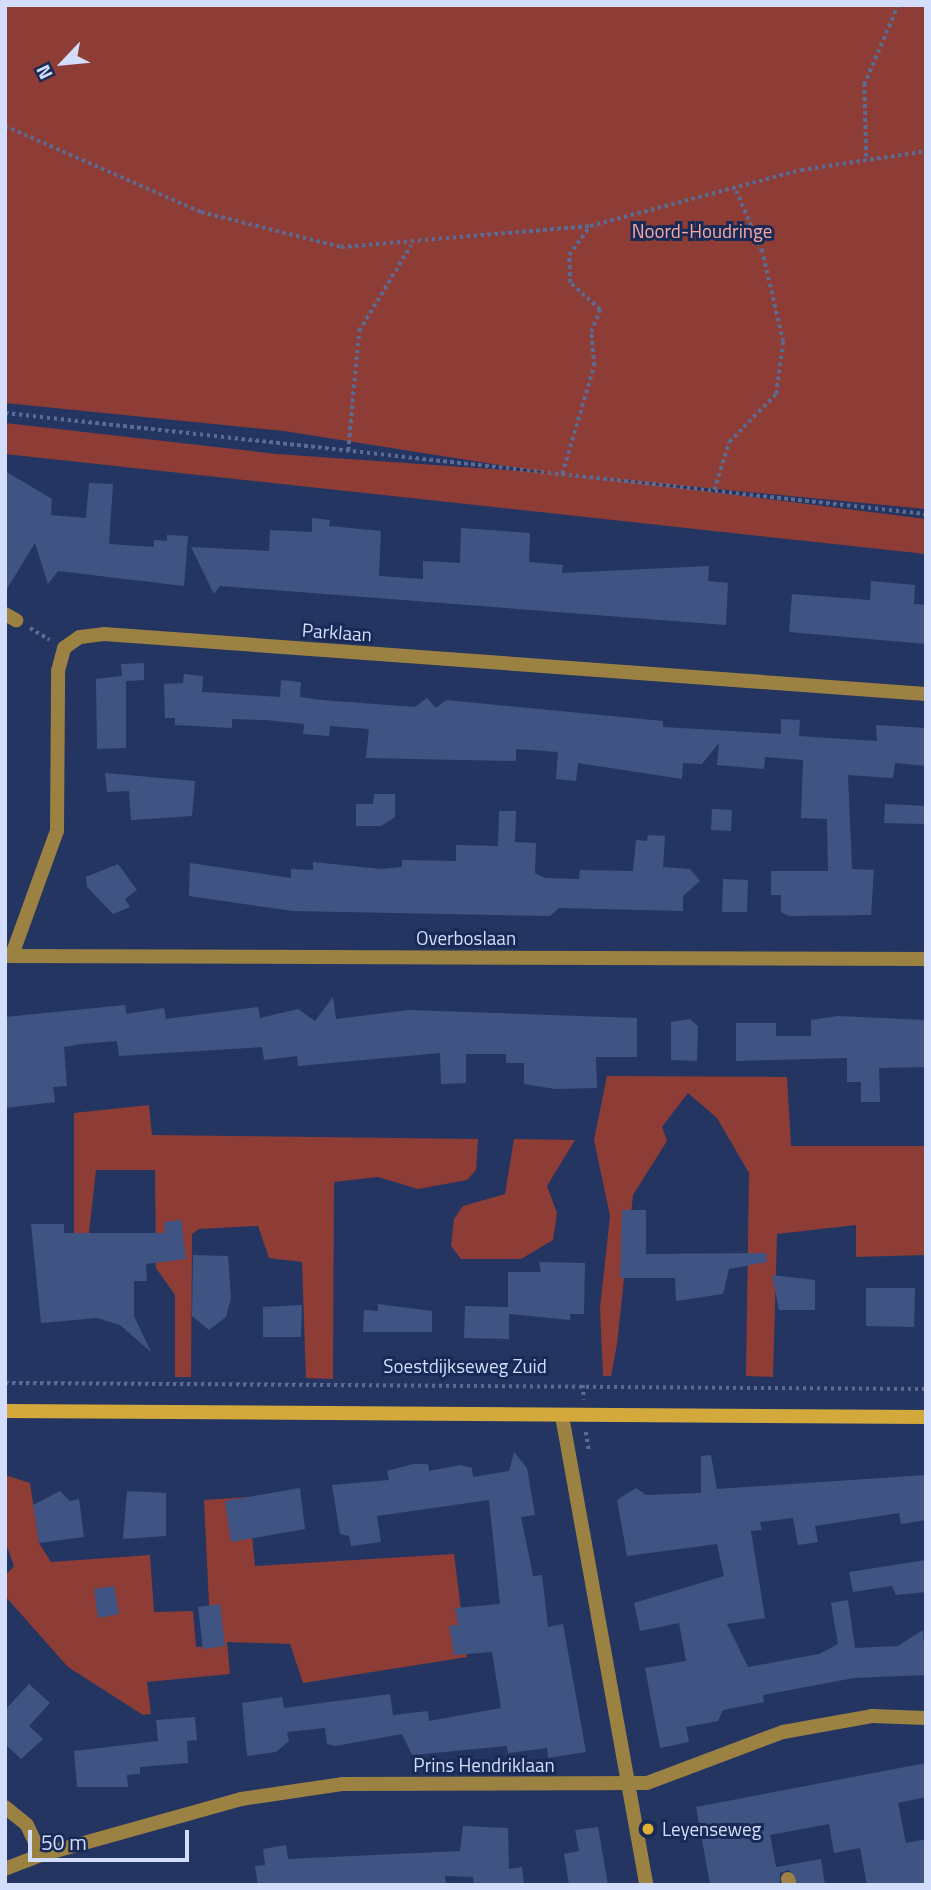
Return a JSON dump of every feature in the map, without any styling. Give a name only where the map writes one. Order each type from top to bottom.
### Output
[{"type":"main road","points":[[5,1411],[926,1417]]},
{"type":"street","name":"Parklaan","points":[[64,648],[80,637],[104,634],[926,694]]},
{"type":"street","points":[[9,956],[57,831],[58,671],[64,648]]},
{"type":"street","name":"Overboslaan","points":[[9,956],[926,958]]},
{"type":"street","points":[[562,1416],[646,1885]]},
{"type":"street","name":"Prins Hendriklaan","points":[[5,1869],[41,1855],[241,1799],[342,1784],[648,1783],[783,1732],[872,1716],[926,1718]]},
{"type":"street","points":[[5,1807],[27,1825],[41,1855]]},
{"type":"path","points":[[866,157],[864,85],[898,5]]},
{"type":"path","points":[[5,125],[201,212],[341,247],[411,245],[590,226],[866,157],[926,151]]},
{"type":"path","points":[[714,491],[729,442],[776,394],[783,342],[762,252],[736,191]]},
{"type":"path","points":[[562,474],[594,366],[591,332],[600,310],[570,283],[569,255],[590,226]]},
{"type":"path","points":[[348,450],[359,331],[411,245]]},
{"type":"path","points":[[5,413],[926,514]]},
{"type":"path","points":[[10,617],[64,648]]},
{"type":"path","name":"Soestdijkseweg Zuid","points":[[5,1383],[926,1389]]},
{"type":"green space","name":"Noord-Houdringe","points":[[5,5],[926,5],[926,509],[602,478],[926,519],[926,554],[5,454],[5,423],[277,454],[550,473],[284,431],[5,403]]},
{"type":"green space","points":[[607,1076],[787,1077],[791,1146],[926,1146],[926,1255],[856,1257],[856,1225],[777,1234],[773,1377],[746,1376],[749,1173],[717,1118],[688,1093],[662,1127],[667,1141],[633,1195],[617,1344],[611,1376],[603,1376],[600,1308],[610,1216],[594,1140]]},
{"type":"green space","points":[[149,1105],[152,1135],[478,1139],[476,1170],[467,1180],[418,1189],[378,1177],[334,1182],[333,1379],[306,1378],[302,1262],[269,1258],[258,1226],[199,1229],[192,1234],[191,1377],[175,1377],[175,1295],[156,1268],[155,1170],[96,1170],[89,1233],[74,1233],[74,1113]]},
{"type":"green space","points":[[514,1139],[575,1140],[547,1186],[557,1213],[553,1240],[521,1259],[461,1259],[451,1246],[454,1219],[463,1206],[505,1194]]},
{"type":"green space","points":[[5,1475],[30,1483],[39,1543],[51,1562],[150,1555],[154,1612],[193,1611],[196,1647],[211,1646],[204,1500],[248,1497],[255,1566],[454,1554],[467,1657],[303,1683],[290,1644],[227,1642],[230,1674],[147,1682],[151,1714],[143,1715],[68,1667],[5,1596],[5,1576],[14,1566],[5,1541]]},
{"type":"building","points":[[5,471],[52,499],[51,515],[86,518],[89,483],[113,484],[109,544],[154,547],[154,540],[167,541],[167,535],[188,536],[184,586],[58,571],[48,584],[35,543],[5,592]]},
{"type":"building","points":[[312,518],[330,520],[329,526],[381,531],[379,576],[423,579],[423,561],[460,563],[461,528],[530,533],[529,562],[563,565],[562,573],[709,566],[708,581],[728,583],[726,625],[220,586],[214,594],[191,547],[269,551],[270,530],[312,532]]},
{"type":"building","points":[[871,581],[915,585],[914,604],[926,605],[926,644],[789,632],[792,594],[870,600]]},
{"type":"building","points":[[144,663],[144,680],[126,681],[126,748],[97,749],[96,679],[122,676],[121,664]]},
{"type":"building","points":[[184,674],[203,676],[202,692],[280,697],[281,680],[301,682],[300,697],[321,700],[415,707],[427,698],[436,708],[446,700],[663,721],[663,727],[781,734],[781,719],[800,720],[799,736],[877,741],[876,725],[926,728],[926,766],[895,763],[893,778],[848,775],[852,869],[874,870],[871,915],[789,916],[781,912],[781,895],[771,895],[771,871],[828,871],[827,819],[801,818],[803,760],[765,757],[764,769],[717,765],[719,743],[702,764],[683,763],[682,779],[578,763],[576,781],[556,779],[558,752],[516,749],[516,761],[366,758],[369,729],[330,726],[329,736],[303,734],[304,724],[266,720],[232,719],[232,728],[175,725],[175,718],[165,718],[164,684],[183,683]]},
{"type":"building","points":[[105,773],[195,781],[192,816],[131,820],[129,791],[107,792]]},
{"type":"building","points":[[374,794],[395,794],[395,817],[381,826],[356,826],[356,804],[373,804]]},
{"type":"building","points":[[885,804],[926,806],[926,824],[884,823]]},
{"type":"building","points":[[712,809],[732,810],[731,831],[711,830]]},
{"type":"building","points":[[499,811],[516,811],[515,842],[536,843],[535,873],[545,878],[579,879],[580,870],[633,871],[636,840],[647,841],[648,835],[665,836],[663,867],[690,869],[700,881],[683,896],[683,911],[559,908],[550,916],[293,911],[189,896],[190,863],[291,878],[291,869],[313,870],[313,862],[381,869],[402,867],[402,860],[456,861],[456,845],[498,846]]},
{"type":"building","points":[[118,864],[137,890],[125,899],[130,907],[113,914],[87,887],[86,877]]},
{"type":"building","points":[[723,879],[748,880],[747,912],[722,912]]},
{"type":"building","points":[[333,997],[336,1019],[409,1010],[637,1018],[637,1057],[596,1057],[597,1088],[555,1089],[524,1084],[524,1063],[506,1063],[506,1054],[466,1054],[466,1083],[441,1084],[440,1053],[298,1066],[297,1056],[264,1060],[262,1047],[119,1056],[117,1041],[64,1047],[67,1086],[53,1087],[55,1102],[5,1108],[5,1017],[125,1005],[126,1014],[164,1008],[166,1019],[258,1007],[260,1018],[298,1009],[315,1021]]},
{"type":"building","points":[[838,1016],[926,1020],[926,1067],[879,1068],[880,1102],[861,1102],[861,1082],[847,1082],[847,1058],[736,1061],[736,1023],[776,1023],[776,1036],[811,1036],[811,1020]]},
{"type":"building","points":[[690,1019],[698,1026],[697,1061],[671,1060],[671,1022]]},
{"type":"building","points":[[622,1210],[646,1210],[646,1254],[766,1253],[767,1262],[729,1269],[723,1294],[676,1301],[675,1278],[620,1278]]},
{"type":"building","points":[[181,1220],[186,1259],[146,1264],[147,1281],[134,1281],[134,1316],[151,1352],[120,1325],[97,1318],[41,1323],[31,1224],[64,1224],[64,1233],[165,1233],[164,1222]]},
{"type":"building","points":[[193,1255],[228,1256],[231,1298],[226,1317],[209,1330],[192,1316]]},
{"type":"building","points":[[539,1262],[585,1263],[584,1314],[570,1314],[570,1320],[509,1314],[509,1339],[464,1338],[465,1306],[508,1307],[508,1272],[541,1272]]},
{"type":"building","points":[[772,1275],[815,1280],[815,1310],[779,1310]]},
{"type":"building","points":[[866,1288],[915,1288],[914,1327],[866,1326]]},
{"type":"building","points":[[378,1304],[432,1311],[432,1332],[363,1332],[364,1310],[378,1311]]},
{"type":"building","points":[[302,1305],[301,1337],[263,1337],[263,1307]]},
{"type":"building","points":[[514,1452],[527,1468],[535,1515],[521,1517],[533,1576],[542,1575],[548,1627],[563,1624],[586,1752],[548,1758],[547,1748],[508,1753],[507,1746],[412,1755],[402,1734],[335,1746],[327,1744],[325,1728],[287,1732],[289,1741],[276,1752],[247,1756],[242,1703],[282,1697],[284,1708],[390,1694],[393,1715],[428,1711],[429,1721],[501,1708],[492,1652],[454,1655],[449,1626],[458,1625],[455,1608],[500,1604],[489,1500],[377,1516],[381,1542],[351,1546],[349,1536],[340,1534],[332,1485],[389,1480],[387,1471],[413,1464],[428,1464],[429,1471],[461,1465],[472,1468],[473,1477],[509,1471]]},
{"type":"building","points":[[711,1455],[717,1489],[926,1475],[926,1520],[901,1524],[899,1513],[815,1526],[818,1542],[798,1545],[793,1518],[760,1522],[762,1530],[751,1531],[765,1618],[727,1624],[748,1667],[819,1654],[838,1644],[831,1603],[848,1600],[855,1648],[898,1646],[923,1630],[926,1675],[854,1678],[763,1695],[764,1702],[723,1710],[718,1721],[686,1727],[689,1742],[660,1748],[645,1668],[686,1661],[679,1623],[640,1631],[634,1603],[724,1576],[717,1544],[627,1556],[617,1500],[636,1488],[646,1495],[701,1493],[701,1456]]},
{"type":"building","points":[[300,1488],[305,1529],[231,1542],[225,1501]]},
{"type":"building","points":[[60,1491],[70,1501],[79,1499],[84,1537],[39,1543],[33,1505]]},
{"type":"building","points":[[127,1491],[166,1493],[166,1536],[123,1539]]},
{"type":"building","points":[[926,1560],[926,1592],[896,1595],[892,1586],[853,1592],[849,1572]]},
{"type":"building","points":[[114,1586],[119,1614],[98,1618],[94,1589]]},
{"type":"building","points":[[220,1604],[225,1646],[203,1649],[198,1607]]},
{"type":"building","points":[[29,1684],[50,1703],[29,1726],[43,1739],[21,1759],[5,1744],[5,1710]]},
{"type":"building","points":[[195,1717],[197,1740],[187,1741],[188,1763],[140,1767],[140,1774],[127,1775],[128,1787],[77,1787],[74,1751],[158,1741],[156,1720]]},
{"type":"building","points":[[926,1763],[926,1797],[898,1803],[906,1843],[926,1839],[926,1885],[867,1885],[860,1848],[834,1853],[829,1824],[770,1835],[776,1867],[821,1859],[825,1885],[799,1885],[789,1870],[780,1873],[780,1885],[710,1884],[696,1807]]},
{"type":"building","points":[[463,1826],[508,1828],[509,1869],[522,1867],[524,1885],[474,1885],[473,1877],[445,1876],[446,1885],[258,1885],[255,1866],[265,1865],[263,1849],[286,1845],[288,1859],[460,1851]]},
{"type":"building","points":[[598,1827],[608,1885],[569,1885],[564,1854],[579,1851],[575,1830]]},
{"type":"place","name":"Leyenseweg","points":[[648,1829]]}]
